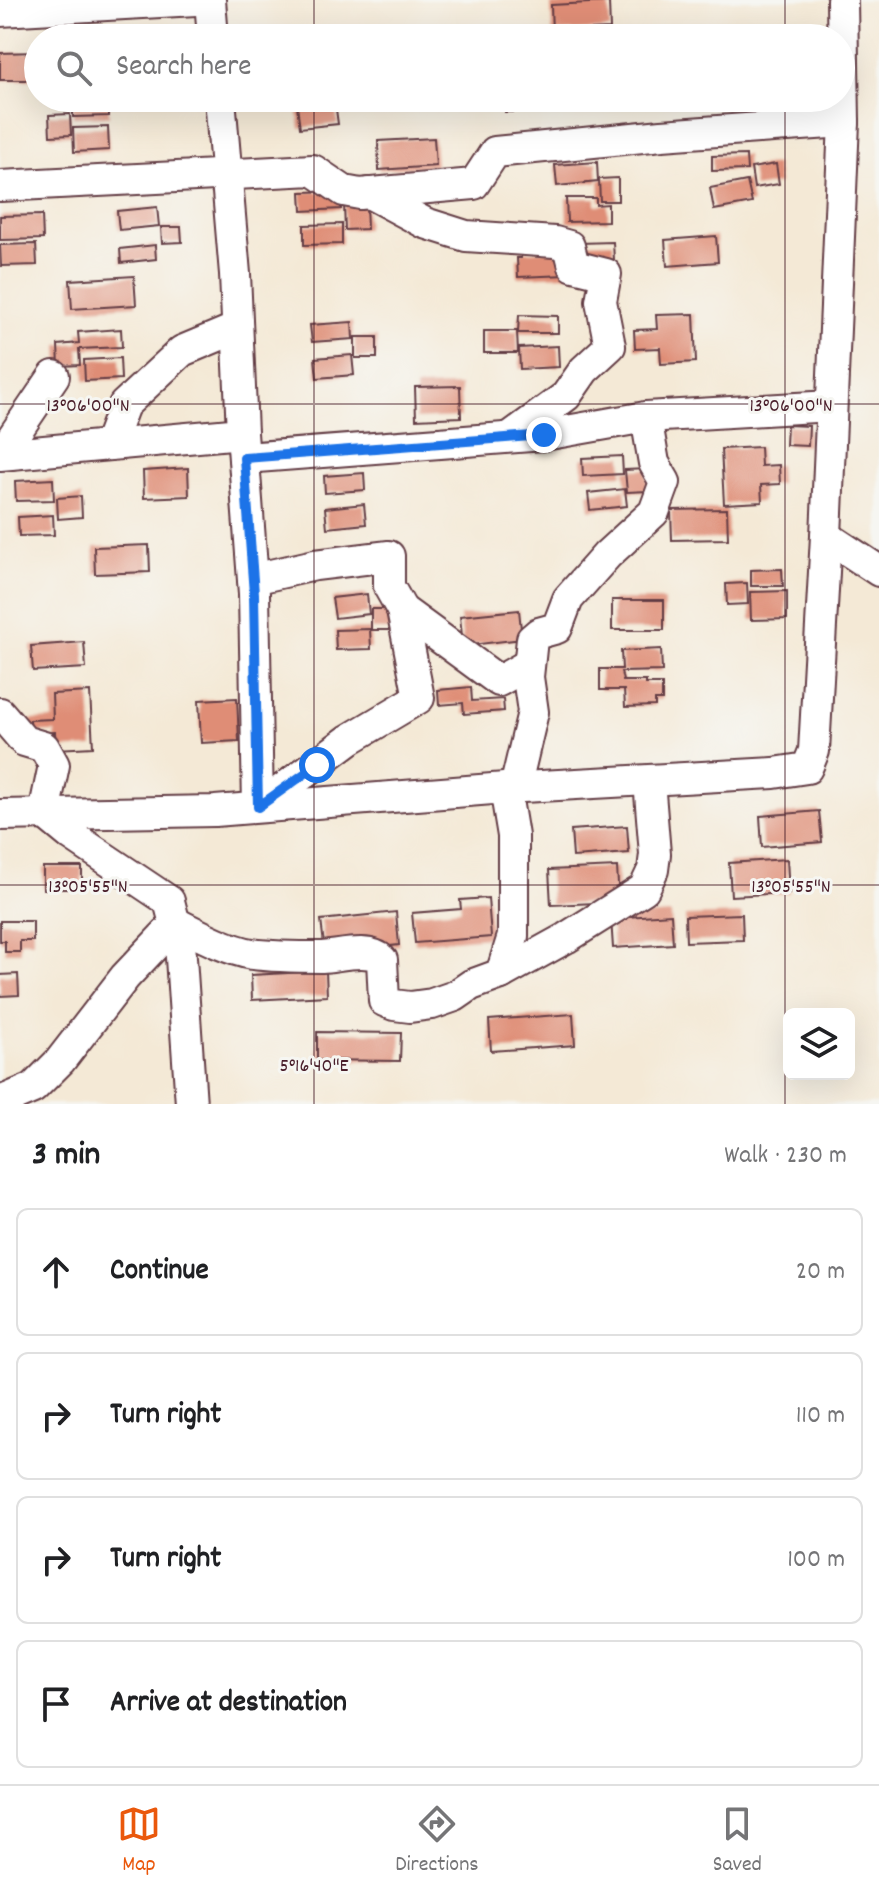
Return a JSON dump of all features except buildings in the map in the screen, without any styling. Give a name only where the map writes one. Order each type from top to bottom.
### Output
[{"type":"street","points":[[0,11],[45,4],[196,0]]},
{"type":"street","points":[[210,0],[212,24]]},
{"type":"street","points":[[842,0],[842,24]]},
{"type":"street","points":[[221,112],[253,579],[258,807]]},
{"type":"street","points":[[0,815],[215,811],[510,788],[774,773],[807,768],[814,751],[844,112]]},
{"type":"street","points":[[0,186],[313,170],[344,191],[369,193],[474,184],[495,152],[662,135],[844,122]]},
{"type":"street","points":[[369,193],[425,223],[466,236],[555,242],[569,246],[574,266],[606,274],[601,301],[610,346],[584,370],[566,396],[510,437]]},
{"type":"street","points":[[109,445],[124,405],[182,351],[237,328]]},
{"type":"street","points":[[54,376],[12,438],[5,455],[109,445],[243,446],[544,435],[646,417],[831,406]]},
{"type":"street","points":[[501,974],[513,936],[510,788],[533,712],[528,677],[532,639],[539,633],[557,628],[568,599],[607,555],[654,512],[665,482],[654,463],[646,417]]},
{"type":"street","points":[[826,536],[879,571]]},
{"type":"street","points":[[253,579],[315,565],[389,556],[389,587],[402,610],[419,698],[350,739],[258,807]]},
{"type":"street","points":[[402,610],[499,681],[529,664]]},
{"type":"street","points":[[1,716],[24,741],[44,747],[54,765],[44,813]]},
{"type":"street","points":[[176,923],[213,941],[251,954],[321,957],[378,955],[382,960],[384,1001],[394,1005],[432,1004],[501,974],[644,889],[653,870],[655,854],[649,781]]},
{"type":"street","points":[[44,813],[72,836],[169,901],[180,943],[191,1104]]},
{"type":"street","points":[[0,1102],[33,1088],[60,1061],[125,977],[176,923]]},
{"type":"route","points":[[317,765],[258,807],[254,594],[244,458],[544,435]]}]
